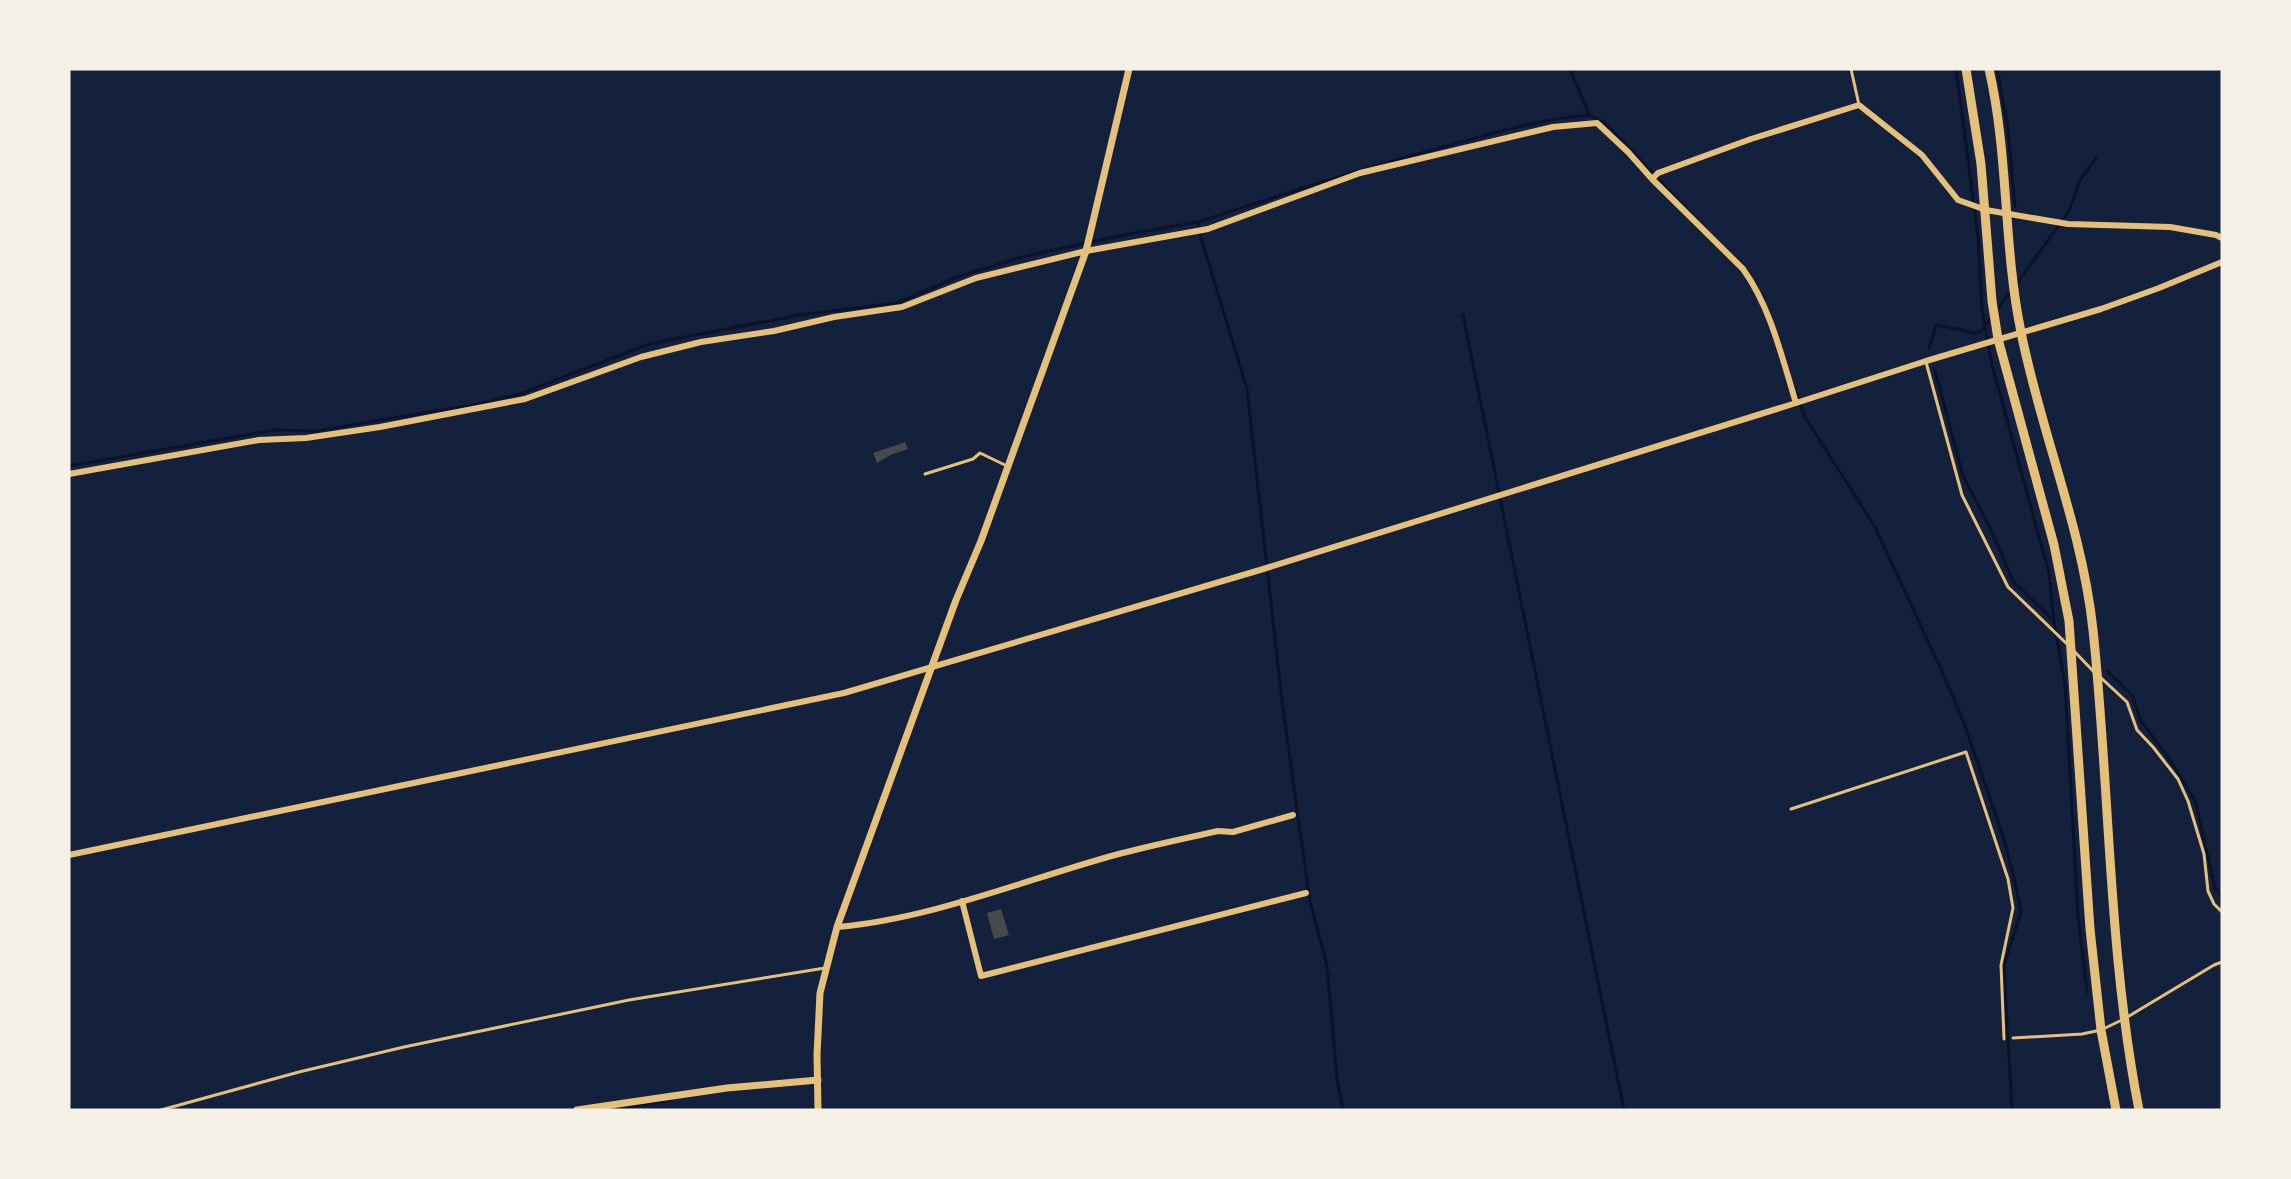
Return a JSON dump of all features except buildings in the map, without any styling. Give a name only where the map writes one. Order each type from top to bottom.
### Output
[{"type":"main road","points":[[1966,69],[1976,122],[1986,210],[1991,290],[1998,339],[2054,545],[2064,593],[2071,648],[2090,929],[2101,1030],[2116,1110]]},
{"type":"main road","points":[[1989,69],[2003,152],[2007,214],[2021,333],[2074,525],[2086,579],[2097,675],[2115,933],[2124,1019],[2139,1110]]},
{"type":"street","points":[[818,1110],[820,993],[837,927],[1086,251],[1130,69]]},
{"type":"street","points":[[1652,179],[1659,173],[1751,139],[1859,105],[1922,155],[1958,200],[1986,210],[2054,222],[2170,226],[2222,238]]},
{"type":"street","points":[[69,474],[259,440],[306,438],[380,427],[525,399],[641,357],[701,342],[774,331],[834,317],[902,307],[976,278],[1086,251],[1208,229],[1360,173],[1553,127],[1596,123],[1628,152],[1652,179],[1743,269],[1753,283],[1767,313],[1796,403]]},
{"type":"street","points":[[69,855],[791,706],[931,669],[2121,302],[2222,261]]},
{"type":"street","points":[[837,927],[877,921],[962,901],[1115,855],[1218,831],[1233,832],[1293,815]]},
{"type":"street","points":[[962,901],[981,976],[1306,893]]},
{"type":"street","points":[[577,1110],[727,1088],[818,1080]]},
{"type":"lane","points":[[1851,69],[1859,105]]},
{"type":"lane","points":[[1926,361],[1962,495],[2008,586],[2127,702],[2137,729],[2178,779],[2188,801],[2204,854],[2208,891],[2214,904],[2222,912]]},
{"type":"lane","points":[[925,474],[973,459],[980,453],[1008,466]]},
{"type":"lane","points":[[1791,808],[1966,752],[2008,879],[2013,908],[2001,965],[2004,1039]]},
{"type":"lane","points":[[2013,1038],[2082,1034],[2101,1030],[2222,962]]},
{"type":"lane","points":[[161,1110],[299,1072],[404,1047],[629,1000],[825,968]]},
{"type":"waterway","points":[[1343,1110],[1337,1078],[1327,966],[1310,901],[1282,701],[1247,389],[1198,222],[1416,154],[1535,123],[1589,115],[1570,69]]},
{"type":"waterway","points":[[1956,69],[1978,236],[1982,309],[1992,365],[2049,573],[2054,622],[2065,684],[2078,915],[2087,992]]},
{"type":"waterway","points":[[1997,69],[2008,128],[2015,207]]},
{"type":"waterway","points":[[1589,115],[1604,122],[1705,228]]},
{"type":"waterway","points":[[2016,285],[2069,211],[2080,180],[2096,158]]},
{"type":"waterway","points":[[69,466],[275,430],[315,431],[477,404],[520,394],[649,344],[799,315],[897,303],[960,276],[1026,256],[1198,222]]},
{"type":"waterway","points":[[1747,271],[1764,299]]},
{"type":"waterway","points":[[1996,311],[2012,290]]},
{"type":"waterway","points":[[1463,315],[1624,1110]]},
{"type":"waterway","points":[[1929,349],[1936,325],[1975,333],[1981,331],[1992,316]]},
{"type":"waterway","points":[[1935,370],[1963,476],[1990,528],[2013,581],[2052,619]]},
{"type":"waterway","points":[[1794,388],[1806,419],[1874,525],[1964,723],[2004,839],[2021,912],[2004,965],[2012,1110]]},
{"type":"waterway","points":[[2107,671],[2132,695],[2141,721],[2168,757],[2195,800],[2215,888],[2222,897]]},
{"type":"waterway","points":[[611,1110],[671,1100]]}]
